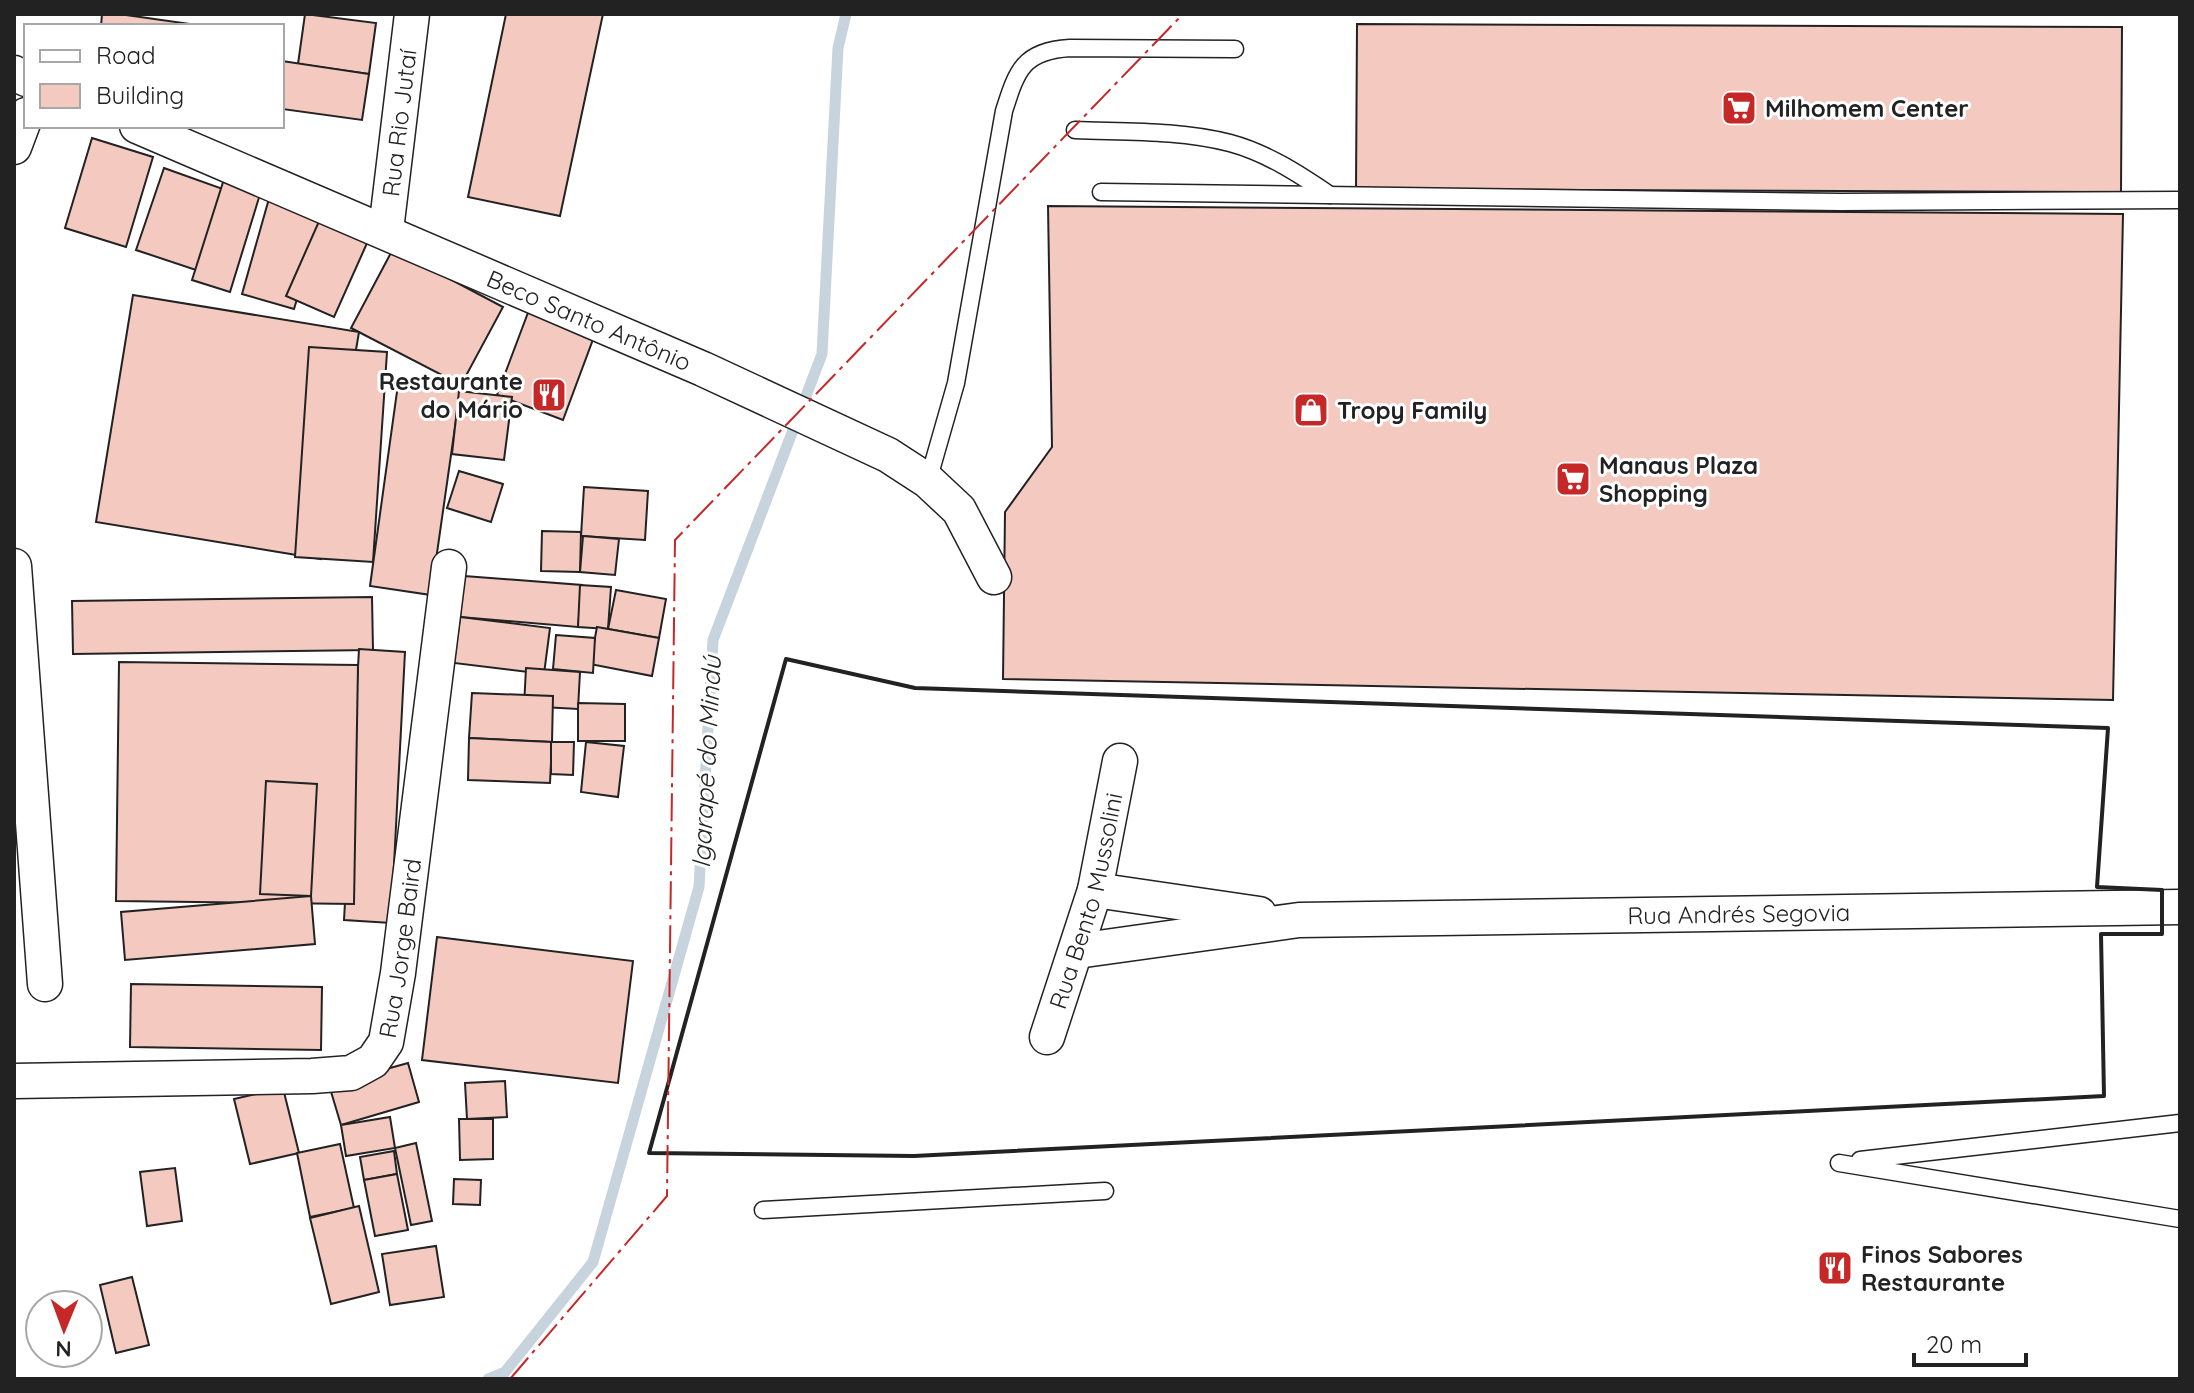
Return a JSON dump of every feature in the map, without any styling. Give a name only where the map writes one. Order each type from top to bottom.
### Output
[{"type":"street","name":"Rua Rio Jutaí","points":[[386,230],[412,14]]},
{"type":"street","points":[[14,147],[24,120]]},
{"type":"street","name":"Beco Santo Antônio","points":[[142,128],[386,230],[703,369],[888,455],[928,481],[959,510],[994,577]]},
{"type":"street","points":[[14,566],[23,815],[45,984]]},
{"type":"street","name":"Rua Jorge Baird","points":[[14,1081],[312,1076],[351,1073],[373,1061],[386,1042],[398,973],[449,567]]},
{"type":"street","name":"Rua Bento Mussolini","points":[[1047,1037],[1095,890],[1120,761]]},
{"type":"street","name":"Rua Andrés Segovia","points":[[1095,890],[1299,920]]},
{"type":"street","name":"Rua Andrés Segovia","points":[[1077,951],[1299,920],[2180,907]]},
{"type":"lane","points":[[928,481],[956,383],[1004,111],[1014,80],[1027,60],[1047,50],[1070,48],[1235,49]]},
{"type":"lane","points":[[1075,130],[1176,134],[1231,143],[1291,169],[1331,195]]},
{"type":"lane","points":[[1101,192],[1841,202],[2180,200]]},
{"type":"lane","points":[[2180,1123],[1839,1163],[2180,1219]]},
{"type":"lane","points":[[763,1210],[1105,1191]]},
{"type":"building","points":[[102,14],[119,14],[190,24],[101,24]]},
{"type":"building","points":[[305,14],[376,23],[369,74],[298,64]]},
{"type":"building","points":[[506,14],[603,14],[560,216],[468,197]]},
{"type":"building","name":"Milhomem Center","points":[[1357,24],[2122,27],[2121,192],[1356,189]]},
{"type":"building","points":[[284,61],[369,74],[362,120],[284,109]]},
{"type":"building","points":[[92,138],[153,157],[126,247],[65,228]]},
{"type":"building","points":[[164,168],[223,189],[196,270],[136,250]]},
{"type":"building","points":[[224,179],[261,191],[230,292],[192,280]]},
{"type":"building","points":[[270,195],[324,210],[294,309],[242,294]]},
{"type":"building","name":"Manaus Plaza Shopping","points":[[1048,206],[2123,214],[2113,700],[1003,679],[1005,512],[1052,447]]},
{"type":"building","points":[[324,210],[372,232],[334,317],[286,296]]},
{"type":"building","points":[[393,249],[503,307],[461,385],[351,328]]},
{"type":"building","points":[[133,295],[359,332],[321,559],[96,522]]},
{"type":"building","points":[[529,310],[595,334],[563,420],[497,395]]},
{"type":"building","points":[[309,347],[387,352],[373,562],[295,557]]},
{"type":"building","points":[[399,377],[461,385],[431,595],[370,586]]},
{"type":"building","points":[[459,391],[512,397],[504,460],[452,454]]},
{"type":"building","points":[[459,471],[503,484],[491,522],[447,508]]},
{"type":"building","points":[[584,487],[648,491],[645,540],[581,536]]},
{"type":"building","points":[[542,531],[581,532],[580,572],[541,571]]},
{"type":"building","points":[[583,536],[619,539],[615,575],[580,572]]},
{"type":"building","points":[[464,576],[582,585],[578,627],[460,617]]},
{"type":"building","points":[[580,585],[611,587],[608,629],[578,627]]},
{"type":"building","points":[[616,590],[666,599],[659,638],[608,629]]},
{"type":"building","points":[[372,597],[373,650],[73,654],[72,601]]},
{"type":"building","points":[[460,617],[550,628],[544,674],[454,663]]},
{"type":"building","points":[[597,627],[659,638],[652,676],[590,664]]},
{"type":"building","points":[[556,635],[595,638],[593,673],[553,669]]},
{"type":"building","points":[[359,649],[405,652],[391,923],[344,920]]},
{"type":"building","points":[[119,662],[358,665],[354,904],[116,901]]},
{"type":"building","points":[[526,668],[580,672],[578,709],[524,706]]},
{"type":"building","points":[[472,693],[553,696],[552,742],[469,738]]},
{"type":"building","points":[[578,703],[625,704],[625,741],[578,741]]},
{"type":"building","points":[[469,738],[552,742],[550,783],[468,780]]},
{"type":"building","points":[[551,742],[574,742],[573,775],[551,774]]},
{"type":"building","points":[[586,742],[624,746],[618,797],[581,792]]},
{"type":"building","points":[[266,781],[317,784],[311,896],[260,894]]},
{"type":"building","points":[[311,896],[315,944],[125,960],[121,912]]},
{"type":"building","points":[[437,937],[633,961],[618,1083],[422,1060]]},
{"type":"building","points":[[131,984],[322,987],[321,1050],[130,1047]]},
{"type":"building","points":[[408,1063],[419,1102],[341,1125],[329,1085]]},
{"type":"building","points":[[505,1081],[507,1117],[467,1119],[465,1083]]},
{"type":"building","points":[[283,1088],[299,1153],[250,1164],[234,1099]]},
{"type":"building","points":[[390,1117],[395,1148],[346,1156],[341,1125]]},
{"type":"building","points":[[459,1119],[493,1119],[493,1159],[460,1160]]},
{"type":"building","points":[[416,1143],[432,1221],[411,1225],[395,1148]]},
{"type":"building","points":[[340,1144],[354,1208],[310,1217],[297,1153]]},
{"type":"building","points":[[394,1151],[397,1174],[364,1180],[360,1157]]},
{"type":"building","points":[[175,1168],[182,1221],[147,1226],[140,1172]]},
{"type":"building","points":[[397,1174],[408,1230],[375,1236],[364,1180]]},
{"type":"building","points":[[454,1179],[481,1180],[480,1205],[453,1204]]},
{"type":"building","points":[[359,1206],[379,1292],[331,1304],[310,1218]]},
{"type":"building","points":[[436,1246],[444,1297],[390,1305],[382,1254]]},
{"type":"building","points":[[132,1277],[149,1345],[116,1353],[104,1289],[100,1285]]},
{"type":"waterway","name":"Igarapé do Mindú","points":[[488,1379],[505,1372],[593,1262],[699,887],[713,640],[822,354],[838,48],[846,14]]},
{"type":"wall","points":[[786,659],[915,688],[2108,728],[2097,887],[2162,890],[2162,934],[2101,934],[2104,1096],[914,1156],[649,1153],[786,659]]},
{"type":"power","points":[[510,1379],[667,1196],[675,540],[1183,14]]},
{"type":"place","name":"Milhomem Center","points":[[1739,108]]},
{"type":"place","name":"Restaurante do Mário","points":[[549,395]]},
{"type":"place","name":"Tropy Family","points":[[1311,410]]},
{"type":"place","name":"Manaus Plaza Shopping","points":[[1573,479]]},
{"type":"place","name":"Finos Sabores Restaurante","points":[[1835,1268]]}]
